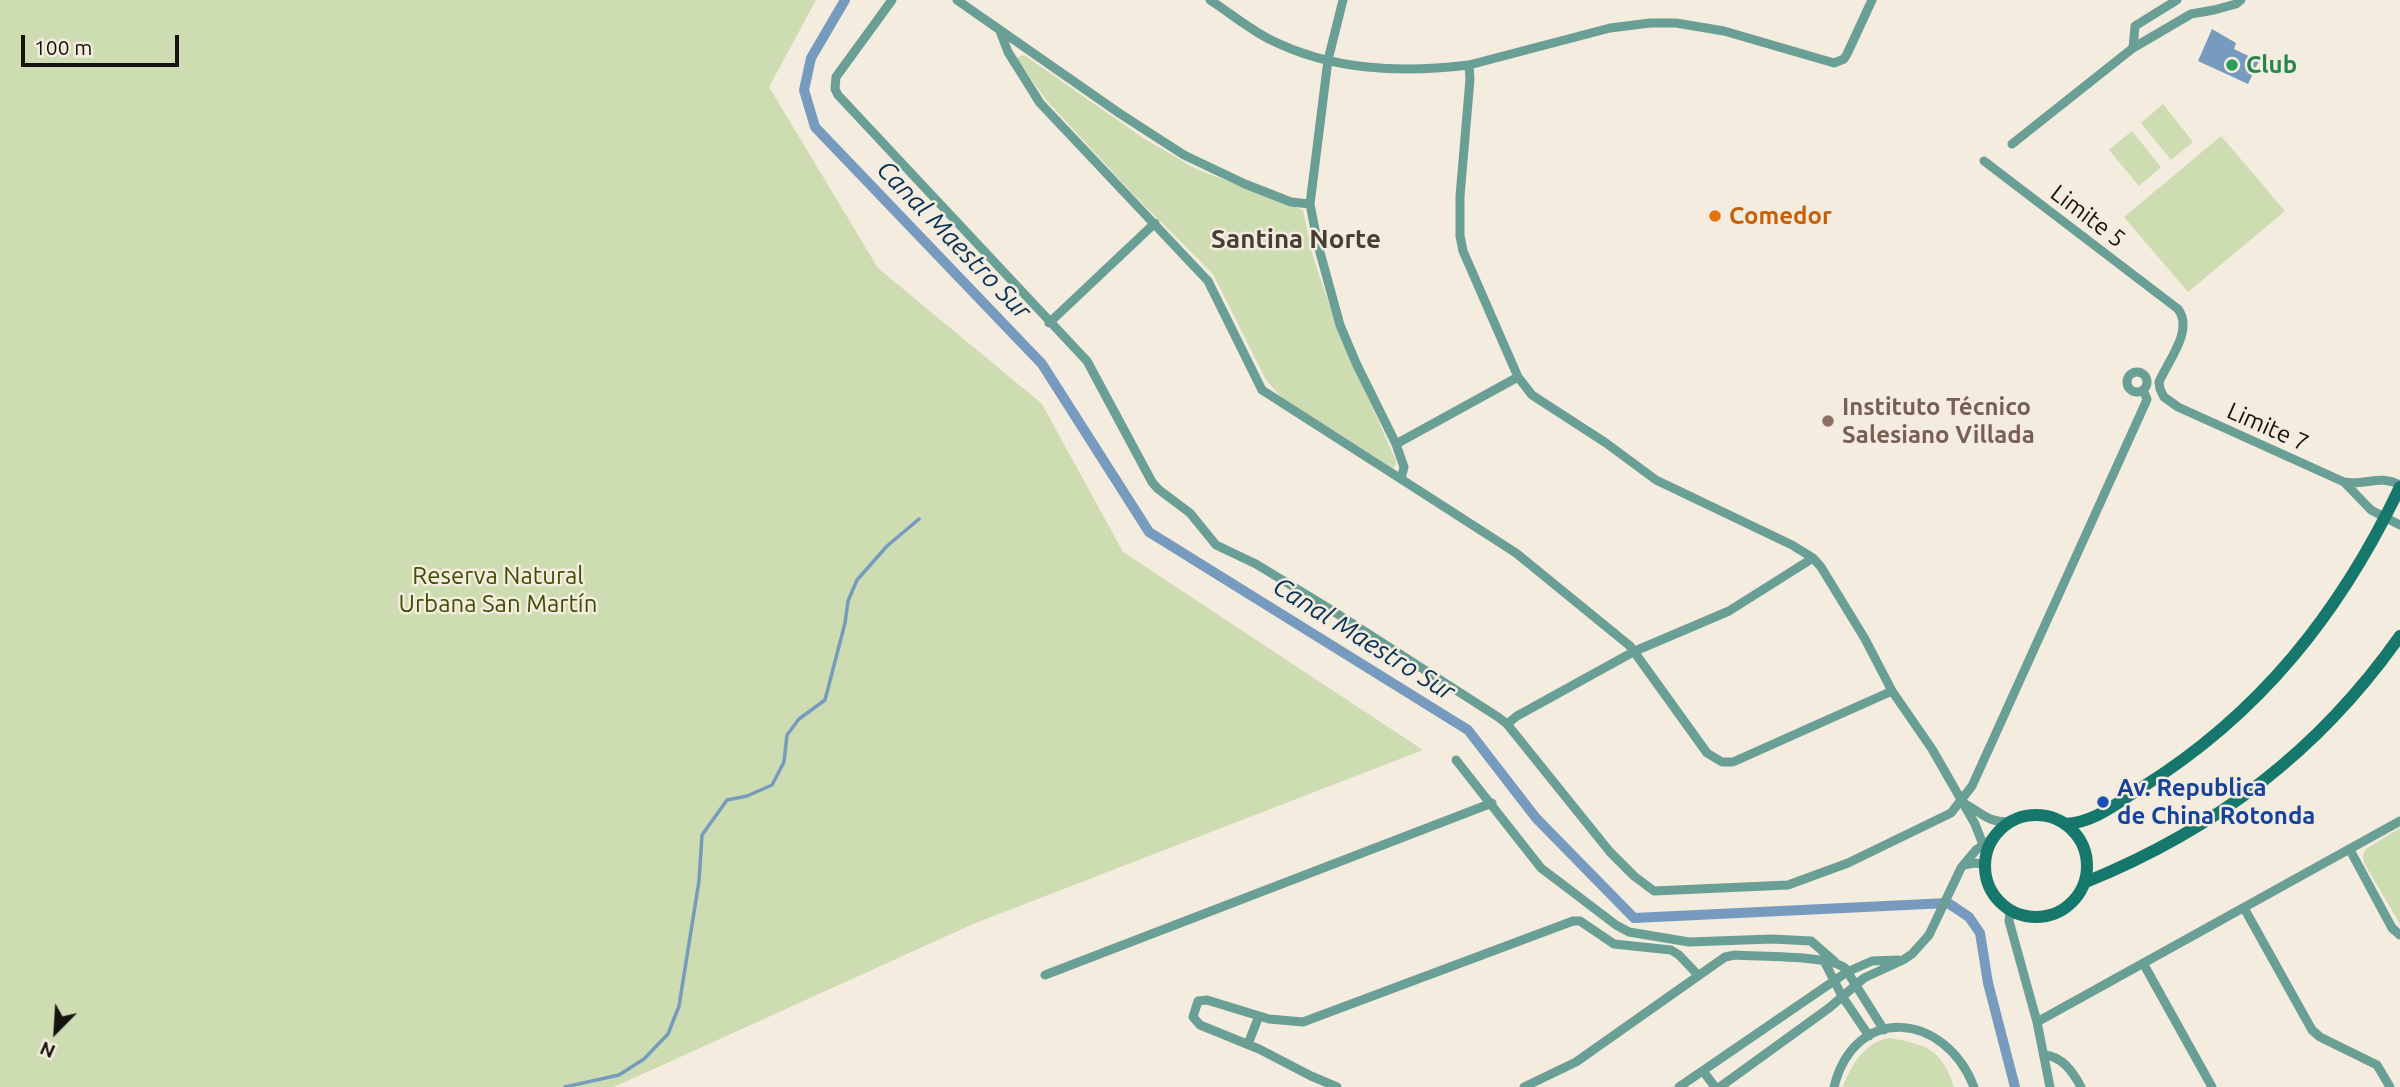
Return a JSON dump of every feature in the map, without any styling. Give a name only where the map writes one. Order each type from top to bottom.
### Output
[{"type":"main road","points":[[2065,824],[2081,841],[2087,854],[2086,881],[2079,895],[2068,907],[2055,915],[2040,918],[2010,911],[1997,900],[1989,886],[1987,850],[2010,821],[2036,814],[2065,824],[2085,821],[2156,779],[2217,733],[2271,683],[2320,624],[2343,591],[2400,486]]},
{"type":"main road","points":[[2086,881],[2158,850],[2237,802],[2289,760],[2342,710],[2400,636]]},
{"type":"street","points":[[892,0],[836,77],[835,89],[838,96],[1087,361],[1152,482],[1190,513],[1220,548],[1256,564],[1325,606],[1507,724],[1610,852],[1654,891],[1798,883],[1848,863],[1951,813],[1972,786],[2145,404],[2147,399],[2143,390]]},
{"type":"street","points":[[957,0],[1184,155],[1237,181],[1291,202],[1310,204]]},
{"type":"street","points":[[1210,0],[1269,39],[1328,60],[1397,71],[1469,65],[1610,28],[1650,23],[1676,23],[1724,31],[1834,63],[1847,54],[1872,0]]},
{"type":"street","points":[[1343,0],[1328,60],[1310,204],[1318,245],[1340,325],[1396,444],[1404,467],[1401,479]]},
{"type":"street","points":[[2133,48],[2135,26],[2177,0]]},
{"type":"street","points":[[2012,144],[2133,48],[2192,14],[2214,10],[2241,0]]},
{"type":"street","points":[[1000,31],[1008,52],[1040,103],[1213,288],[1265,393],[1516,553],[1635,651],[1707,753],[1721,762],[1728,763],[1892,691]]},
{"type":"street","points":[[1469,65],[1460,196],[1460,236],[1463,251],[1518,377],[1532,394],[1656,480],[1813,558],[1866,639],[1892,691],[1931,749],[1987,850]]},
{"type":"street","name":"Limite 5","points":[[1984,161],[2169,301],[2183,316],[2182,334],[2162,376],[2160,389],[2164,397],[2178,407]]},
{"type":"street","points":[[1049,323],[1155,223]]},
{"type":"street","points":[[1396,444],[1518,377]]},
{"type":"street","name":"Limite 7","points":[[2178,407],[2344,482]]},
{"type":"street","points":[[2344,482],[2356,484],[2383,479],[2400,486]]},
{"type":"street","points":[[2344,482],[2371,510],[2400,525]]},
{"type":"street","points":[[1507,724],[1635,651],[1728,611],[1813,558]]},
{"type":"street","points":[[1455,760],[1541,867],[1599,914],[1629,932],[1689,942],[1772,939],[1811,941],[1847,972],[1884,1030]]},
{"type":"street","points":[[1961,802],[1987,819],[2010,821]]},
{"type":"street","points":[[1045,975],[1492,803]]},
{"type":"street","points":[[1977,828],[1987,819]]},
{"type":"street","points":[[2037,1022],[2400,821]]},
{"type":"street","points":[[1703,1071],[1717,1087],[1854,985],[1872,973],[1903,960],[1926,940],[1964,865],[1987,850]]},
{"type":"street","points":[[1964,865],[1987,850]]},
{"type":"street","points":[[2350,850],[2392,928],[2400,935]]},
{"type":"street","points":[[2244,908],[2312,1030],[2320,1037],[2371,1060],[2381,1070],[2390,1087]]},
{"type":"street","points":[[2010,911],[2010,926],[2037,1022],[2050,1087]]},
{"type":"street","points":[[1338,1087],[1248,1044],[1200,1025],[1193,1017],[1195,1006],[1198,1001],[1207,1000],[1259,1016],[1295,1023],[1317,1018],[1573,921],[1580,921],[1614,944],[1671,950],[1679,954],[1698,975]]},
{"type":"street","points":[[1524,1087],[1576,1062],[1718,960],[1735,955],[1835,962]]},
{"type":"street","points":[[1679,1087],[1847,972],[1872,961],[1903,960]]},
{"type":"street","points":[[1824,961],[1842,996],[1869,1036]]},
{"type":"street","points":[[2143,963],[2212,1087]]},
{"type":"street","points":[[1248,1044],[1259,1016]]},
{"type":"street","points":[[1834,1087],[1846,1059],[1856,1046],[1869,1036],[1898,1027],[1926,1032],[1954,1051],[1974,1087]]},
{"type":"street","points":[[2044,1055],[2060,1060],[2081,1087]]},
{"type":"green space","name":"Reserva Natural Urbana San Martín","points":[[0,0],[816,0],[769,87],[878,268],[1042,404],[1123,552],[1423,750],[973,924],[614,1087],[0,1087]]},
{"type":"green space","points":[[1024,55],[1143,138],[1196,169],[1303,210],[1313,257],[1338,330],[1396,461],[1395,467],[1282,398],[1266,380],[1213,274],[1133,194],[1047,101],[1016,58]]},
{"type":"green space","points":[[2163,104],[2193,142],[2171,160],[2141,123]]},
{"type":"green space","points":[[2132,131],[2161,167],[2139,186],[2109,150]]},
{"type":"green space","points":[[2221,136],[2285,211],[2188,292],[2124,217]]},
{"type":"green space","points":[[2400,828],[2400,924],[2364,863],[2363,855],[2366,849]]},
{"type":"green space","points":[[1891,1038],[1932,1051],[1944,1064],[1954,1087],[1843,1087],[1850,1070],[1861,1055],[1874,1043]]},
{"type":"water","points":[[2212,29],[2236,43],[2234,49],[2259,61],[2248,84],[2198,61]]},
{"type":"waterway","name":"Canal Maestro Sur","points":[[845,0],[811,58],[804,90],[815,127],[1042,364],[1149,532],[1468,730],[1536,818],[1634,918],[1948,903],[1969,917],[1980,933],[1988,983],[2015,1087]]},
{"type":"waterway","points":[[565,1087],[619,1075],[644,1059],[668,1034],[679,1006],[699,881],[702,835],[727,800],[747,796],[772,785],[784,762],[787,735],[799,719],[825,700],[848,601],[857,580],[887,546],[919,519]]},
{"type":"place","name":"Club","points":[[2232,65]]},
{"type":"place","name":"Comedor","points":[[1715,216]]},
{"type":"place","name":"Instituto Técnico Salesiano Villada","points":[[1828,421]]},
{"type":"place","name":"Av. Republica de China Rotonda","points":[[2103,802]]},
{"type":"district","name":"Santina Norte","points":[[1296,239]]}]
